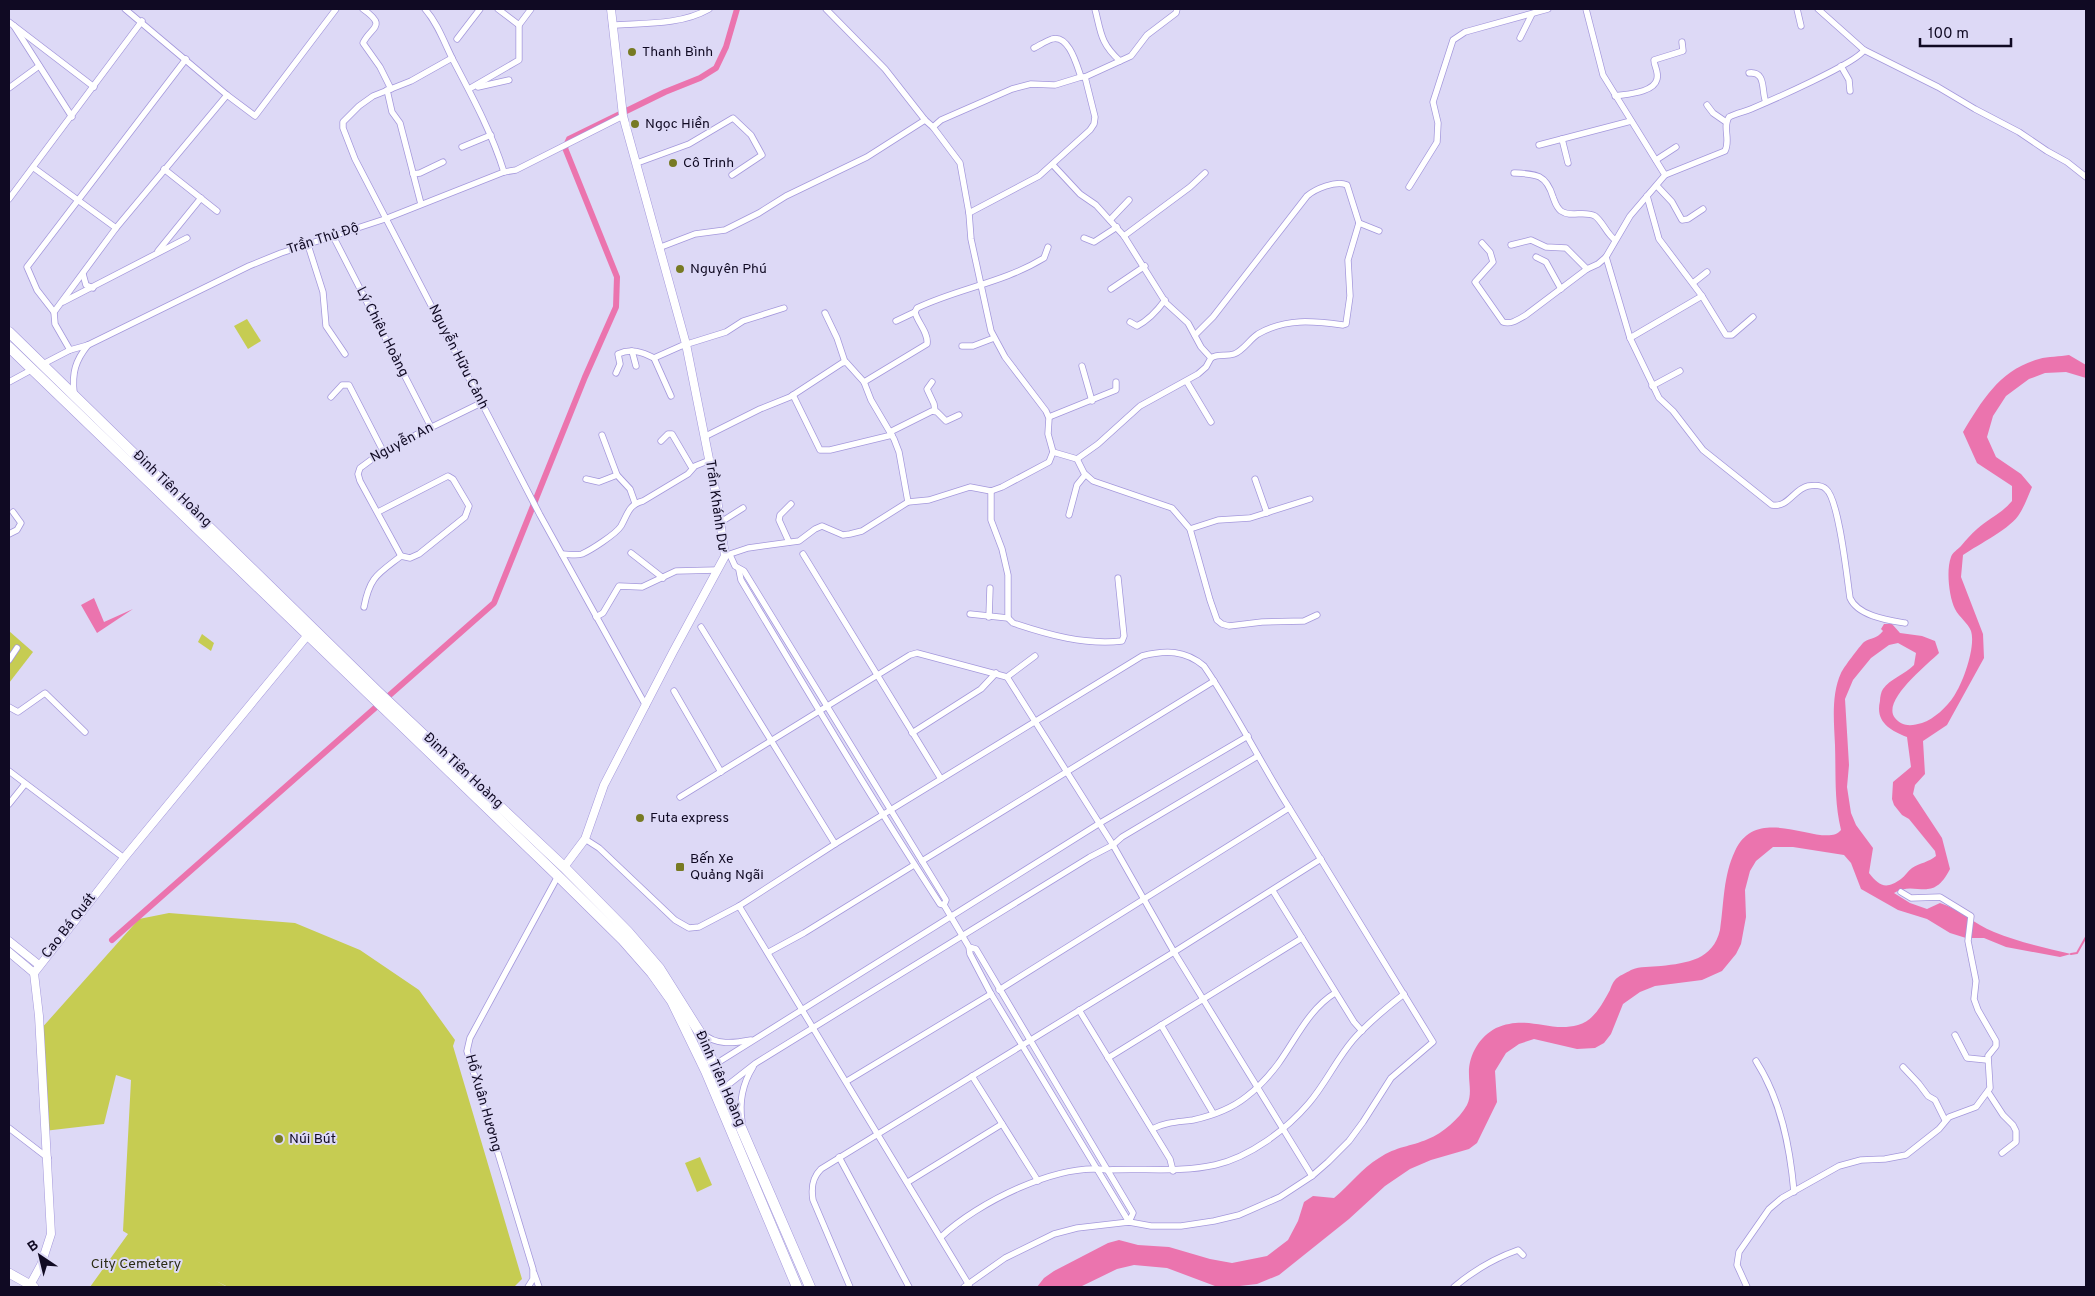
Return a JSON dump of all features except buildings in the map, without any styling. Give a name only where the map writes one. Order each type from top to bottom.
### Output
[{"type":"highway","name":"Đinh Tiên Hoàng","points":[[9,332],[165,483],[375,695]]},
{"type":"highway","name":"Đinh Tiên Hoàng","points":[[9,347],[307,636],[391,709],[564,867],[628,932],[660,968],[697,1028],[810,1287]]},
{"type":"highway","points":[[157,490],[165,483]]},
{"type":"highway","name":"Đinh Tiên Hoàng","points":[[391,709],[623,940],[652,973],[672,1001],[706,1071],[796,1287]]},
{"type":"highway","points":[[558,876],[564,867]]},
{"type":"main road","points":[[9,1273],[31,1287]]},
{"type":"street","points":[[126,9],[227,95],[255,116],[336,9]]},
{"type":"street","points":[[363,9],[373,16],[376,25],[374,31],[363,43],[380,68],[389,89],[392,112],[400,123],[421,204]]},
{"type":"street","points":[[425,9],[434,19],[469,89],[491,135],[504,172]]},
{"type":"street","points":[[457,40],[480,9]]},
{"type":"street","points":[[498,9],[519,25]]},
{"type":"street","points":[[469,89],[519,60],[519,25],[532,9]]},
{"type":"street","name":"Trần Khánh Dư","points":[[564,867],[585,840],[604,786],[717,570],[728,555],[706,436],[686,344],[623,113],[611,9]]},
{"type":"street","points":[[612,25],[682,19],[697,16],[710,9]]},
{"type":"street","points":[[826,9],[885,69],[960,163],[969,212],[971,239],[991,331],[1005,358],[1049,417],[1048,434],[1053,452],[1049,462]]},
{"type":"street","points":[[1095,9],[1100,35],[1109,50],[1120,61]]},
{"type":"street","points":[[933,127],[941,120],[1012,89],[1031,84],[1056,84],[1083,77],[1131,56],[1141,41],[1176,13],[1177,9]]},
{"type":"street","points":[[1409,187],[1437,142],[1438,123],[1433,102],[1453,40],[1465,32],[1548,9]]},
{"type":"street","points":[[1586,9],[1594,32],[1601,70],[1615,96],[1665,175]]},
{"type":"street","points":[[1796,9],[1801,26]]},
{"type":"street","points":[[1818,9],[1864,50],[1938,87],[2019,132],[2046,151],[2067,162],[2086,177]]},
{"type":"street","points":[[1520,38],[1532,14]]},
{"type":"street","points":[[9,198],[34,168],[142,21]]},
{"type":"street","points":[[11,24],[94,87]]},
{"type":"street","points":[[11,24],[72,116]]},
{"type":"street","points":[[969,212],[1028,183],[1054,165],[1094,124],[1094,108],[1083,77],[1070,50],[1061,40],[1053,38],[1034,48]]},
{"type":"street","points":[[1615,96],[1653,86],[1658,77],[1654,60],[1683,51],[1682,42]]},
{"type":"street","points":[[1482,243],[1490,252],[1492,262],[1477,278],[1476,282],[1504,323],[1516,321],[1606,257],[1630,216],[1665,175],[1725,151],[1728,146],[1726,122],[1729,117],[1766,102],[1841,66],[1857,58],[1864,50]]},
{"type":"street","points":[[389,89],[411,80],[452,58]]},
{"type":"street","points":[[70,350],[55,324],[54,312],[37,290],[27,267],[186,59]]},
{"type":"street","points":[[9,88],[39,66]]},
{"type":"street","points":[[1841,66],[1849,80],[1850,91]]},
{"type":"street","points":[[1749,73],[1755,72],[1759,74],[1764,84],[1766,102]]},
{"type":"street","points":[[469,89],[509,80]]},
{"type":"street","name":"Nguyễn Hữu Cảnh","points":[[389,89],[373,96],[358,106],[343,122],[343,128],[355,158],[385,219],[562,554]]},
{"type":"street","points":[[54,312],[116,228],[164,168],[227,95]]},
{"type":"street","points":[[1707,105],[1716,116],[1726,122]]},
{"type":"street","name":"Trần Thủ Độ","points":[[43,364],[249,266],[281,253],[385,219],[504,172],[516,170],[623,113]]},
{"type":"street","points":[[637,163],[689,144],[733,118],[751,136],[762,155],[732,175]]},
{"type":"street","points":[[661,247],[695,234],[725,230],[758,214],[786,196],[867,157],[925,120]]},
{"type":"street","points":[[1539,145],[1631,121]]},
{"type":"street","points":[[462,147],[491,135]]},
{"type":"street","points":[[1562,139],[1568,163]]},
{"type":"street","points":[[1656,160],[1676,147]]},
{"type":"street","points":[[413,174],[420,173],[443,162]]},
{"type":"street","points":[[1054,165],[1080,194],[1096,205],[1117,227],[1145,266],[1165,300],[1188,323],[1201,347],[1211,358]]},
{"type":"street","points":[[34,168],[116,228]]},
{"type":"street","points":[[164,168],[218,211]]},
{"type":"street","points":[[1514,173],[1532,173],[1543,178],[1548,185],[1554,202],[1560,210],[1570,214],[1586,213],[1594,216],[1602,223],[1607,234],[1615,240]]},
{"type":"street","points":[[1124,236],[1205,174]]},
{"type":"street","points":[[1076,460],[1098,444],[1140,406],[1187,382],[1203,370],[1211,358],[1217,355],[1235,354],[1256,335],[1292,321],[1305,320],[1346,324],[1350,296],[1348,260],[1359,223],[1346,184],[1318,189],[1311,193],[1274,236],[1213,317],[1195,336]]},
{"type":"street","points":[[1657,186],[1672,202],[1682,220],[1688,220],[1703,209]]},
{"type":"street","points":[[1647,196],[1658,239],[1702,296],[1722,330],[1728,336],[1753,317]]},
{"type":"street","points":[[156,253],[201,198]]},
{"type":"street","points":[[1110,220],[1129,200]]},
{"type":"street","points":[[1359,223],[1379,230]]},
{"type":"street","points":[[1084,238],[1094,242],[1117,227]]},
{"type":"street","name":"Lý Chiêu Hoàng","points":[[332,236],[431,427]]},
{"type":"street","points":[[61,303],[187,238]]},
{"type":"street","points":[[1512,246],[1531,240],[1546,247],[1566,248],[1587,270]]},
{"type":"street","points":[[308,245],[323,292],[326,326],[345,354]]},
{"type":"street","points":[[896,321],[915,312],[917,308],[945,295],[1005,278],[1041,260],[1046,255],[1048,247]]},
{"type":"street","points":[[1536,257],[1546,262],[1561,289]]},
{"type":"street","points":[[1606,257],[1630,338],[1652,386],[1663,402],[1673,411],[1703,450],[1772,505],[1783,504],[1801,488],[1817,485],[1826,488],[1831,495],[1838,524],[1850,598],[1853,604],[1882,619],[1905,623]]},
{"type":"street","points":[[1111,289],[1145,266]]},
{"type":"street","points":[[1692,283],[1707,272]]},
{"type":"street","points":[[83,274],[86,285],[93,288]]},
{"type":"street","points":[[1630,338],[1702,296]]},
{"type":"street","points":[[1130,322],[1137,326],[1156,312],[1165,300]]},
{"type":"street","points":[[654,358],[686,344],[726,332],[743,321],[784,308]]},
{"type":"street","points":[[864,382],[927,344],[928,339],[915,312]]},
{"type":"street","points":[[825,313],[837,338],[845,362],[850,365],[864,382],[871,400],[899,452],[908,502]]},
{"type":"street","points":[[962,346],[973,346],[994,338]]},
{"type":"street","points":[[74,394],[73,371],[79,356],[88,344]]},
{"type":"street","points":[[632,351],[636,366]]},
{"type":"street","points":[[616,373],[620,364],[618,354],[632,351],[643,353],[654,358],[671,396]]},
{"type":"street","points":[[706,436],[793,395],[845,362]]},
{"type":"street","points":[[1082,366],[1092,401]]},
{"type":"street","points":[[9,382],[32,369]]},
{"type":"street","points":[[1652,386],[1680,371]]},
{"type":"street","points":[[932,382],[926,389],[934,404],[935,411],[946,421],[959,415]]},
{"type":"street","points":[[1049,417],[1116,390],[1116,382]]},
{"type":"street","points":[[1187,382],[1211,422]]},
{"type":"street","points":[[331,397],[342,385],[349,386],[383,451]]},
{"type":"street","points":[[793,395],[820,450],[830,450],[891,434],[935,411]]},
{"type":"street","name":"Nguyễn An","points":[[402,556],[360,481],[358,474],[361,467],[383,451],[481,402]]},
{"type":"street","points":[[661,441],[668,434],[672,434],[692,468]]},
{"type":"street","points":[[602,435],[617,475],[630,489],[635,503]]},
{"type":"street","points":[[1053,452],[1076,460],[1085,475],[1090,479],[1105,486],[1172,508],[1190,528],[1210,600],[1219,622],[1229,626],[1262,622],[1304,622],[1316,615]]},
{"type":"street","points":[[1064,455],[1002,487],[991,490],[970,487],[929,500],[908,502],[862,531],[843,535],[822,526],[799,541],[748,548],[728,555],[738,570],[741,580],[914,865],[940,904],[944,905],[969,947],[970,954],[991,994],[1128,1222]]},
{"type":"street","points":[[646,706],[562,554],[583,553],[615,532],[620,527],[627,511],[635,503],[643,501],[688,474],[692,468],[710,460]]},
{"type":"street","points":[[586,479],[599,482],[617,475]]},
{"type":"street","points":[[1069,515],[1077,485],[1085,475]]},
{"type":"street","points":[[364,607],[368,586],[373,578],[402,556],[410,558],[419,554],[465,517],[469,510],[453,479],[448,476],[378,512]]},
{"type":"street","points":[[1255,479],[1267,513]]},
{"type":"street","points":[[991,490],[991,520],[1002,549],[1008,575],[1008,618]]},
{"type":"street","points":[[1190,528],[1212,522],[1250,518],[1310,499]]},
{"type":"street","points":[[789,542],[779,520],[780,515],[791,504]]},
{"type":"street","points":[[721,522],[743,508]]},
{"type":"street","points":[[9,534],[17,530],[21,523],[12,512]]},
{"type":"street","points":[[631,553],[663,578]]},
{"type":"street","points":[[803,554],[941,779]]},
{"type":"street","points":[[596,617],[603,613],[619,586],[642,587],[676,571],[717,570]]},
{"type":"street","points":[[738,570],[744,571],[828,706],[946,900],[944,905]]},
{"type":"street","points":[[970,614],[1008,618],[1013,623],[1069,639],[1102,643],[1122,641],[1124,636],[1118,578]]},
{"type":"street","points":[[989,617],[990,588]]},
{"type":"street","points":[[701,627],[835,844]]},
{"type":"street","name":"Cao Bá Quát","points":[[31,1287],[42,1265],[51,1234],[48,1158],[34,972],[124,858],[307,636]]},
{"type":"street","points":[[9,660],[18,648]]},
{"type":"street","points":[[585,840],[599,848],[667,914],[689,928],[699,927],[740,906],[835,844],[1142,656],[1170,651],[1195,658],[1204,666],[1214,680],[1289,808],[1433,1042],[1391,1078],[1349,1141],[1312,1176],[1280,1197],[1246,1212],[1222,1219],[1181,1226],[1151,1226],[1128,1222],[1077,1228],[1054,1234],[1004,1258],[966,1286],[941,1237],[740,906]]},
{"type":"street","points":[[680,796],[910,655],[917,653],[1007,676],[1114,846],[1174,952],[1312,1176]]},
{"type":"street","points":[[1007,676],[1034,656]]},
{"type":"street","points":[[912,733],[981,689],[996,673]]},
{"type":"street","points":[[922,861],[1214,680]]},
{"type":"street","points":[[674,691],[721,772]]},
{"type":"street","points":[[9,707],[13,711],[21,711],[45,693],[85,732]]},
{"type":"street","points":[[714,1065],[1100,824],[1248,736]]},
{"type":"street","points":[[724,1088],[756,1063],[1090,856],[1114,846],[1122,837],[1258,756]]},
{"type":"street","points":[[9,770],[124,858]]},
{"type":"street","points":[[9,804],[25,784]]},
{"type":"street","points":[[999,990],[1289,808]]},
{"type":"street","points":[[850,1287],[811,1191],[815,1175],[821,1169],[1174,952],[1321,859]]},
{"type":"street","points":[[769,952],[804,933],[914,865]]},
{"type":"street","name":"Hồ Xuân Hương","points":[[539,1287],[467,1051],[470,1038],[558,876]]},
{"type":"street","points":[[1272,891],[1354,1022],[1362,1031]]},
{"type":"street","points":[[1747,1287],[1737,1266],[1739,1252],[1769,1209],[1782,1198],[1838,1166],[1861,1160],[1884,1160],[1906,1155],[1939,1129],[1945,1120],[1976,1106],[1988,1092],[1991,1085],[1987,1060],[1996,1046],[1996,1041],[1975,1004],[1976,981],[1968,941],[1972,918],[1968,913],[1940,897],[1910,898],[1901,892]]},
{"type":"street","points":[[1108,1058],[1302,938]]},
{"type":"street","points":[[9,941],[39,965]]},
{"type":"street","points":[[969,947],[976,949],[1133,1213],[1128,1222]]},
{"type":"street","points":[[9,952],[34,972]]},
{"type":"street","points":[[1152,1129],[1161,1124],[1195,1119],[1225,1110],[1245,1098],[1278,1064],[1310,1017],[1325,999],[1336,993]]},
{"type":"street","points":[[847,1081],[991,994]]},
{"type":"street","points":[[941,1237],[954,1225],[976,1210],[1030,1183],[1096,1168],[1108,1170],[1187,1170],[1217,1164],[1260,1145],[1310,1102],[1338,1059],[1362,1031],[1404,994]]},
{"type":"street","points":[[1078,1010],[1170,1159],[1173,1170]]},
{"type":"street","points":[[1161,1025],[1213,1113]]},
{"type":"street","points":[[697,1028],[706,1036],[722,1042],[732,1043],[755,1040]]},
{"type":"street","points":[[1955,1035],[1967,1058],[1987,1060]]},
{"type":"street","points":[[1756,1061],[1777,1103],[1792,1164],[1794,1192]]},
{"type":"street","points":[[745,1135],[740,1103],[750,1072],[756,1063]]},
{"type":"street","points":[[1903,1068],[1917,1081],[1928,1096],[1935,1100],[1945,1120]]},
{"type":"street","points":[[972,1076],[1038,1181]]},
{"type":"street","points":[[1988,1092],[2016,1131],[2016,1142],[2002,1153]]},
{"type":"street","points":[[908,1182],[1002,1124]]},
{"type":"street","points":[[9,1128],[48,1158]]},
{"type":"street","points":[[839,1157],[909,1287]]},
{"type":"street","points":[[1454,1287],[1473,1272],[1502,1256],[1518,1250],[1522,1255]]},
{"type":"street","points":[[528,1287],[533,1279],[533,1269]]},
{"type":"green space","points":[[247,319],[261,341],[248,349],[234,326]]},
{"type":"green space","points":[[9,631],[33,652],[9,683]]},
{"type":"green space","points":[[202,634],[214,643],[211,651],[198,642]]},
{"type":"green space","name":"City Cemetery","points":[[169,913],[295,923],[360,950],[419,990],[455,1040],[453,1046],[522,1279],[514,1287],[228,1287],[216,1281],[227,1287],[90,1287],[128,1234],[123,1231],[131,1080],[116,1075],[104,1124],[44,1131],[40,1030],[139,919]]},
{"type":"green space","points":[[700,1157],[712,1185],[697,1192],[685,1163]]},
{"type":"shaded area","points":[[2069,355],[2086,365],[2086,378],[2066,372],[2045,373],[2029,379],[2006,396],[1993,416],[1987,437],[1996,457],[2021,474],[2032,487],[2016,519],[2003,530],[1963,555],[1961,577],[1983,634],[1984,658],[1947,725],[1923,741],[1925,774],[1915,785],[1913,794],[1942,838],[1950,869],[1937,886],[1930,889],[1910,888],[1894,893],[1910,903],[1927,909],[1940,903],[2003,936],[2071,954],[2060,957],[2006,947],[1984,938],[1966,938],[1950,933],[1927,919],[1898,910],[1861,889],[1851,863],[1844,855],[1793,847],[1773,847],[1756,861],[1750,871],[1745,890],[1746,917],[1741,944],[1736,954],[1722,971],[1702,980],[1655,986],[1640,992],[1623,1004],[1611,1034],[1604,1043],[1595,1048],[1577,1049],[1534,1039],[1519,1044],[1506,1053],[1495,1071],[1497,1102],[1477,1143],[1469,1149],[1431,1160],[1410,1169],[1385,1186],[1349,1219],[1279,1275],[1257,1284],[1231,1287],[1215,1286],[1167,1268],[1134,1265],[1117,1269],[1080,1287],[1037,1287],[1044,1278],[1054,1271],[1108,1243],[1119,1240],[1138,1245],[1169,1247],[1210,1259],[1232,1263],[1267,1256],[1288,1240],[1298,1221],[1304,1202],[1313,1196],[1334,1198],[1379,1158],[1392,1151],[1434,1136],[1455,1120],[1469,1101],[1470,1061],[1484,1036],[1496,1028],[1508,1024],[1528,1023],[1567,1027],[1584,1023],[1597,1011],[1618,977],[1638,968],[1671,965],[1689,961],[1705,954],[1717,940],[1728,870],[1735,851],[1746,836],[1759,829],[1774,827],[1821,835],[1833,835],[1841,830],[1837,808],[1834,699],[1841,673],[1864,642],[1880,634],[1883,631],[1881,629],[1884,624],[1892,624],[1900,633],[1922,636],[1935,641],[1939,653],[1916,674],[1894,702],[1892,711],[1895,718],[1901,723],[1911,725],[1931,719],[1954,696],[1968,665],[1972,638],[1970,628],[1957,612],[1951,598],[1948,576],[1949,562],[1954,553],[1981,525],[2003,510],[2012,501],[2012,486],[1977,463],[1963,432],[1994,387],[2013,370],[2046,357]],"holes":[[[1898,643],[1916,653],[1914,665],[1883,689],[1879,708],[1885,724],[1907,737],[1911,767],[1893,782],[1892,799],[1894,805],[1902,815],[1909,819],[1935,851],[1936,856],[1912,868],[1891,885],[1883,885],[1876,881],[1869,873],[1873,848],[1856,825],[1851,813],[1847,787],[1849,765],[1845,699],[1853,680],[1871,658],[1889,645]]]},
{"type":"shaded area","points":[[94,598],[104,622],[133,609],[97,633],[81,605]]},
{"type":"waterway","points":[[112,940],[494,603],[585,377],[616,307],[617,277],[565,148],[569,139],[665,92],[700,78],[716,68],[726,47],[737,9]]},
{"type":"waterway","points":[[2071,954],[2077,953],[2086,937]]},
{"type":"place","name":"Thanh Bình","points":[[632,52]]},
{"type":"place","name":"Ngọc Hiền","points":[[635,124]]},
{"type":"place","name":"Cô Trinh","points":[[673,163]]},
{"type":"place","name":"Nguyên Phú","points":[[680,269]]},
{"type":"place","name":"Futa express","points":[[640,818]]},
{"type":"place","name":"Bến Xe Quảng Ngãi","points":[[680,867]]},
{"type":"place","name":"Núi Bút","points":[[279,1139]]}]
